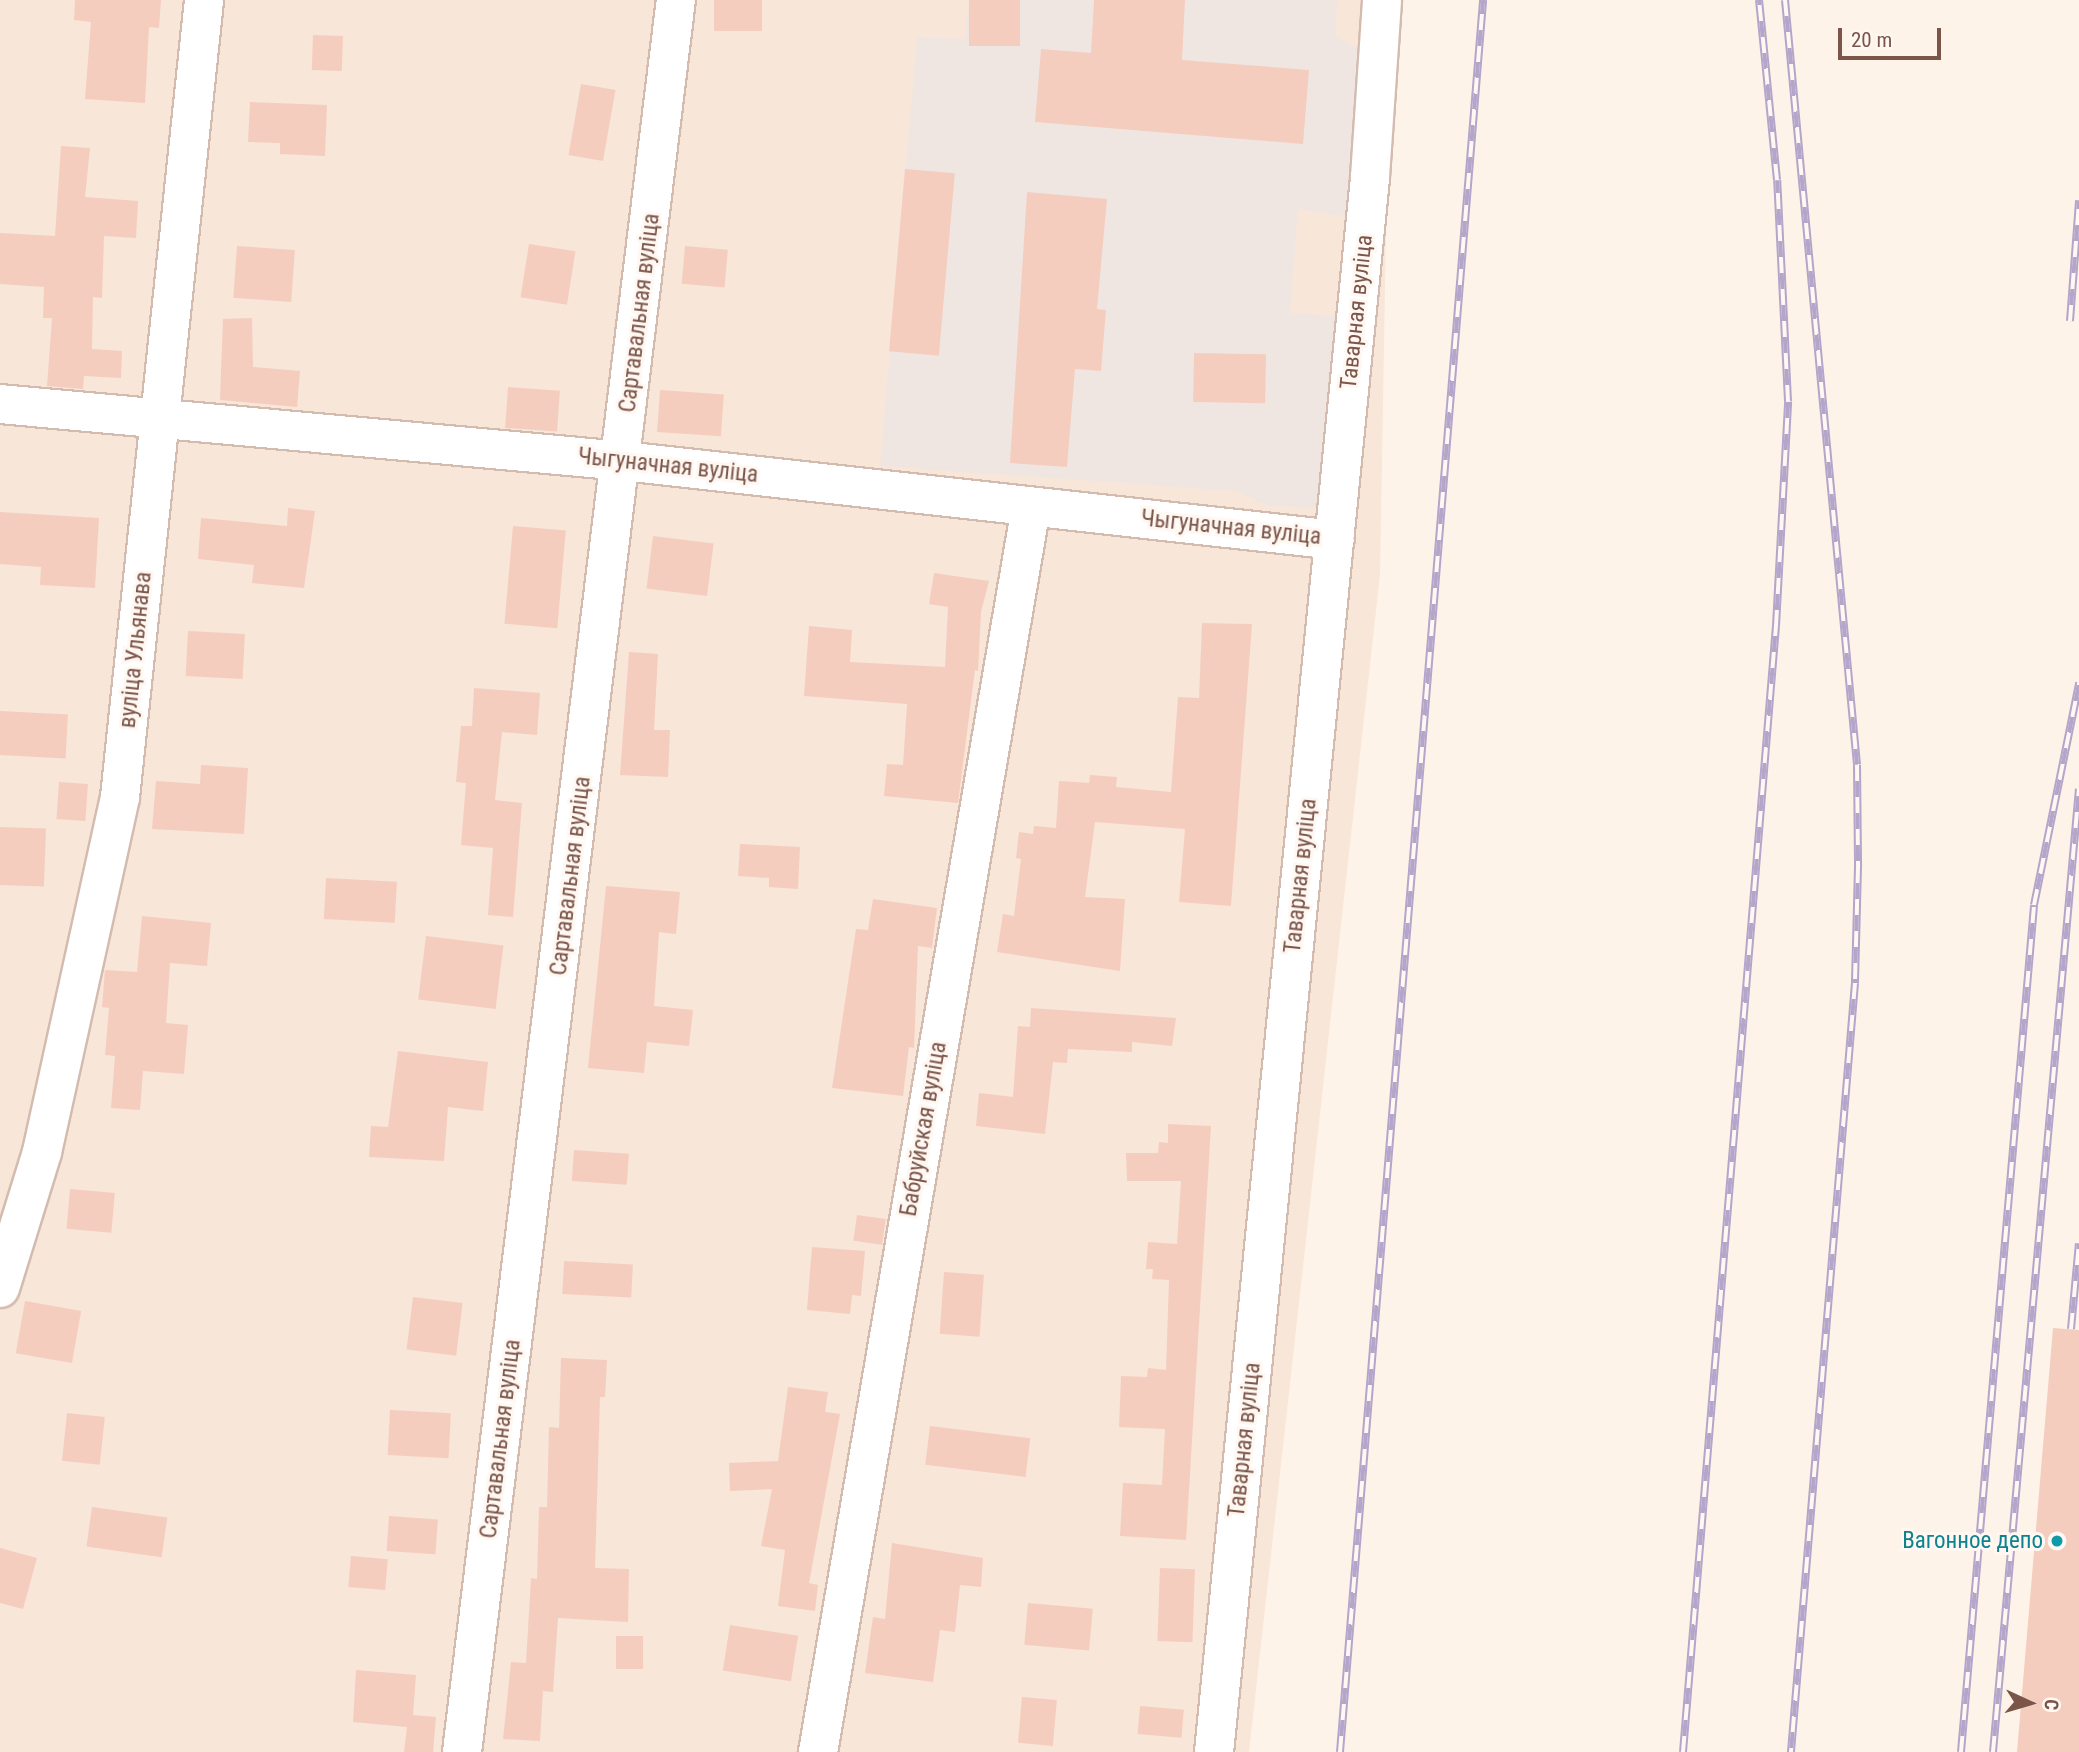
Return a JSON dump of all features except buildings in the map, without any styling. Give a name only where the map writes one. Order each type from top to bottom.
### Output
[{"type":"street","name":"вуліца Ульянава","points":[[0,1288],[41,1152],[120,797],[204,0]]},
{"type":"street","name":"Сартавальная вуліца","points":[[462,1752],[623,461],[676,0]]},
{"type":"street","name":"Таварная вуліца","points":[[1214,1752],[1335,540],[1382,0]]},
{"type":"street","name":"Чыгуначная вуліца","points":[[0,404],[623,461],[1335,540]]},
{"type":"street","name":"Бабруйская вуліца","points":[[818,1752],[1031,507]]},
{"type":"shaded area","points":[[0,0],[1390,0],[1380,575],[1249,1752],[0,1752]]},
{"type":"shaded area","points":[[969,0],[1337,0],[1335,36],[1359,49],[1345,216],[1298,209],[1290,313],[1337,316],[1320,508],[1270,506],[1236,491],[880,466],[917,37],[965,39]]},
{"type":"railway","points":[[1340,1752],[1483,0]]},
{"type":"railway","points":[[1683,1752],[1776,626],[1788,401],[1777,180],[1759,0]]},
{"type":"railway","points":[[1785,0],[1857,765],[1858,867],[1855,983],[1791,1752]]},
{"type":"railway","points":[[2070,321],[2079,200]]},
{"type":"railway","points":[[1961,1752],[2034,905],[2079,683]]},
{"type":"railway","points":[[1993,1752],[2079,789]]},
{"type":"railway","points":[[2071,1329],[2079,1243]]},
{"type":"place","name":"Вагонное депо","points":[[2057,1541]]}]
